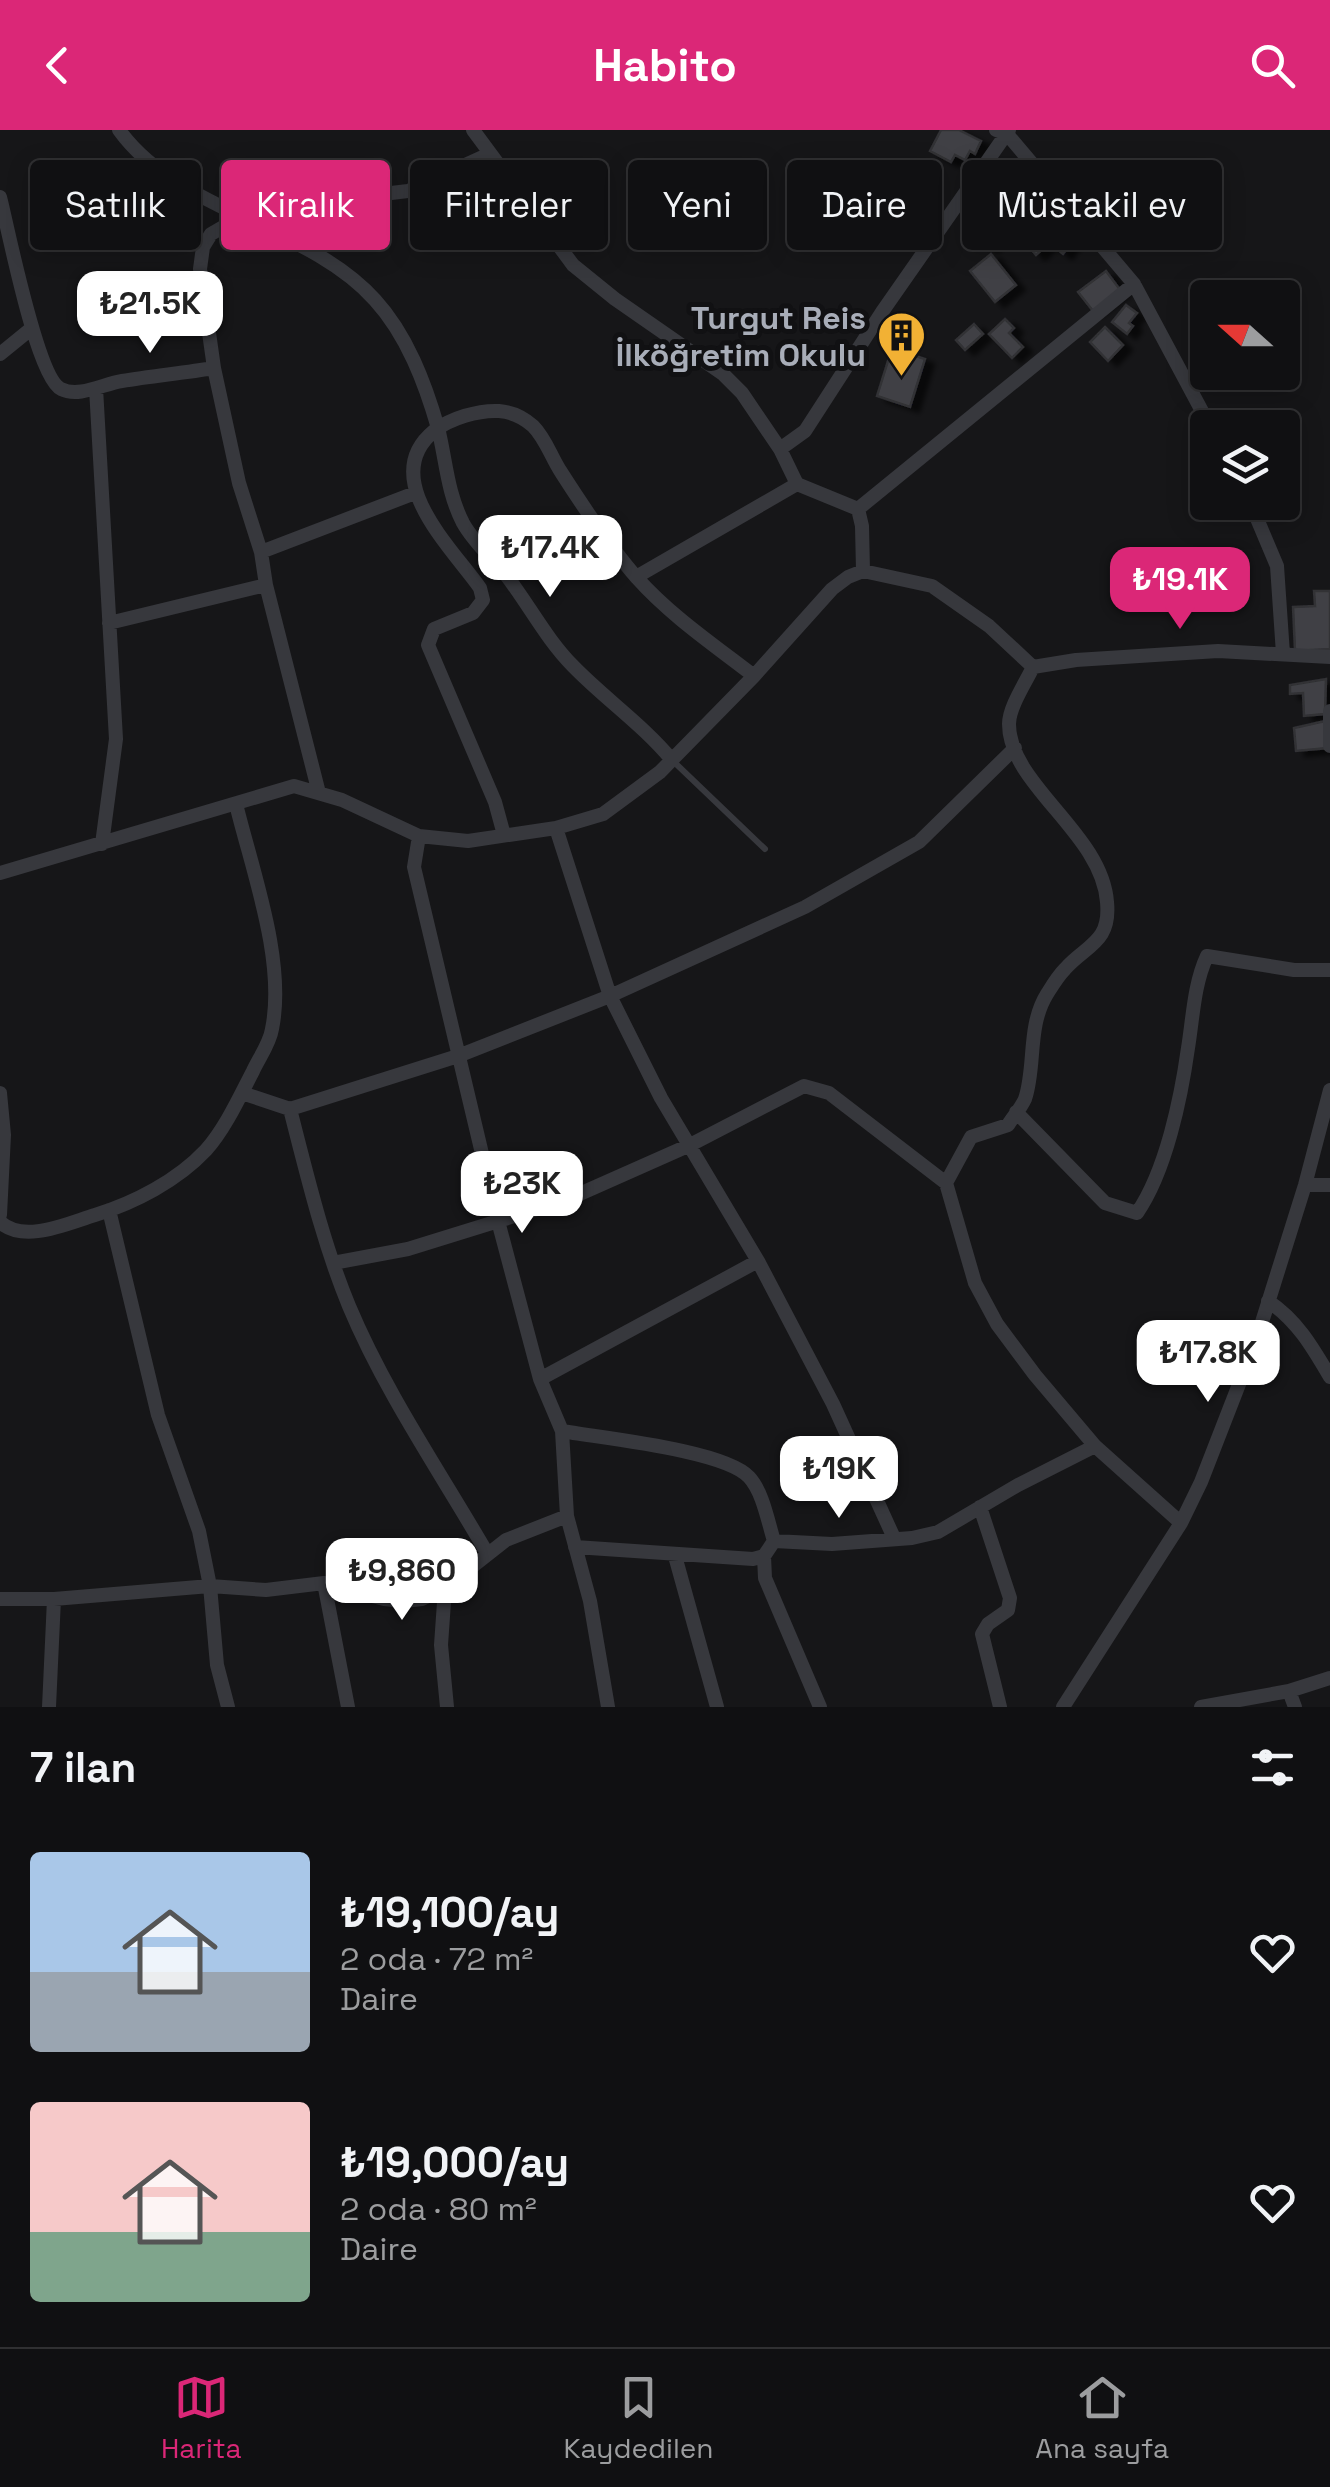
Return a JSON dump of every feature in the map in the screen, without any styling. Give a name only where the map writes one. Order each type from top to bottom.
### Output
[{"type":"street","points":[[118,130],[129,145],[169,176],[221,204]]},
{"type":"street","points":[[472,130],[573,265],[722,374],[742,394],[780,449],[797,484],[858,509]]},
{"type":"street","points":[[780,449],[806,431],[1004,131],[1134,284],[1201,410]]},
{"type":"street","points":[[390,193],[408,191],[489,154]]},
{"type":"street","points":[[0,197],[32,328],[50,380],[61,390],[96,388],[214,368]]},
{"type":"street","points":[[221,228],[211,234],[200,258],[214,368],[239,483],[261,552],[319,793]]},
{"type":"street","points":[[304,250],[341,270],[378,303],[413,360],[438,428],[450,489],[471,536],[506,575],[564,657],[635,719],[672,760]]},
{"type":"street","points":[[858,509],[1134,284]]},
{"type":"street","points":[[0,354],[32,328]]},
{"type":"street","points":[[96,388],[116,739],[102,844]]},
{"type":"street","points":[[504,835],[495,802],[428,645],[434,629],[473,613],[484,600],[480,588],[429,520],[415,493],[418,454],[424,440],[438,428],[472,414],[498,411],[532,424],[558,468],[636,576],[680,620],[754,676]]},
{"type":"street","points":[[636,576],[797,484]]},
{"type":"street","points":[[261,552],[415,493]]},
{"type":"street","points":[[858,509],[863,571]]},
{"type":"street","points":[[1258,520],[1277,566],[1284,654]]},
{"type":"street","points":[[0,873],[294,786],[342,800],[418,836],[468,841],[556,828],[603,814],[672,760],[832,590],[863,571],[932,586],[989,626],[1032,667]]},
{"type":"street","points":[[109,622],[266,584]]},
{"type":"street","points":[[1032,667],[1076,660],[1218,651],[1330,657]]},
{"type":"street","points":[[946,1183],[971,1137],[1008,1125],[1025,1099],[1032,1042],[1044,999],[1066,968],[1099,942],[1108,907],[1102,874],[1069,824],[1029,776],[1015,748],[1008,722],[1032,667]]},
{"type":"street","points":[[1330,711],[1330,746]]},
{"type":"street","points":[[242,1093],[290,1109],[458,1056],[610,996],[805,907],[919,842],[1015,748]]},
{"type":"street","points":[[0,1093],[4,1136],[0,1218],[19,1231],[40,1230],[110,1210],[152,1191],[206,1150],[242,1093],[272,1031],[274,986],[269,938],[236,804]]},
{"type":"street","points":[[556,828],[610,996],[661,1098],[758,1261],[833,1404],[894,1538]]},
{"type":"street","points":[[418,836],[414,868],[458,1056],[540,1379],[562,1431],[567,1516],[590,1601],[608,1707]]},
{"type":"street","points":[[1016,1112],[1105,1202],[1137,1212],[1150,1194],[1174,1118],[1199,972],[1206,956],[1294,970],[1330,970]]},
{"type":"street","points":[[333,1263],[408,1249],[566,1200],[690,1144],[804,1086],[829,1092],[946,1183],[975,1283],[997,1324],[1034,1375],[1095,1446],[1181,1523]]},
{"type":"street","points":[[1063,1707],[1181,1523],[1201,1482],[1268,1302],[1306,1185],[1330,1090]]},
{"type":"street","points":[[290,1109],[333,1263],[374,1360],[487,1553]]},
{"type":"street","points":[[1306,1185],[1330,1185]]},
{"type":"street","points":[[110,1210],[158,1415],[199,1531],[210,1586],[217,1665],[228,1707]]},
{"type":"street","points":[[540,1379],[758,1261]]},
{"type":"street","points":[[1268,1302],[1299,1327],[1330,1377]]},
{"type":"street","points":[[562,1431],[675,1450],[746,1474],[755,1486],[774,1542]]},
{"type":"street","points":[[774,1542],[832,1544],[938,1532],[1095,1446]]},
{"type":"street","points":[[980,1507],[1010,1598],[1008,1610],[985,1626],[982,1634],[1000,1707]]},
{"type":"street","points":[[0,1599],[54,1599],[210,1586],[266,1590],[324,1584],[404,1602],[445,1588],[506,1540],[567,1516]]},
{"type":"street","points":[[774,1542],[764,1556],[765,1578],[820,1707]]},
{"type":"street","points":[[575,1546],[676,1556],[764,1556]]},
{"type":"street","points":[[676,1556],[717,1707]]},
{"type":"street","points":[[324,1584],[348,1707]]},
{"type":"street","points":[[445,1588],[441,1645],[447,1707]]},
{"type":"street","points":[[49,1707],[54,1599]]},
{"type":"street","points":[[1201,1707],[1289,1691],[1330,1678]]},
{"type":"street","points":[[1289,1691],[1295,1707]]},
{"type":"lane","points":[[672,760],[765,849]]},
{"type":"building","points":[[941,130],[959,130],[981,141],[975,154],[970,151],[965,160],[955,155],[951,162],[930,151]]},
{"type":"building","points":[[991,254],[1016,285],[995,302],[970,271]]},
{"type":"building","points":[[1106,271],[1121,291],[1093,311],[1078,292]]},
{"type":"building","points":[[1126,305],[1137,313],[1127,334],[1112,322]]},
{"type":"building","points":[[1005,319],[1014,328],[1009,333],[1023,347],[1012,358],[989,334]]},
{"type":"building","points":[[974,324],[983,334],[965,350],[956,340]]},
{"type":"building","points":[[1105,327],[1123,345],[1108,361],[1090,342]]},
{"type":"building","name":"Turgut Reis İlköğretim Okulu","points":[[892,348],[925,359],[910,407],[877,396]]},
{"type":"building","points":[[1314,591],[1330,591],[1330,649],[1295,651],[1293,607],[1315,606]]},
{"type":"building","points":[[1326,679],[1325,714],[1304,716],[1303,693],[1290,694],[1290,685]]},
{"type":"building","points":[[1325,721],[1328,748],[1296,751],[1294,728]]},
{"type":"place","name":"Turgut Reis İlköğretim Okulu","points":[[901,378]]}]
